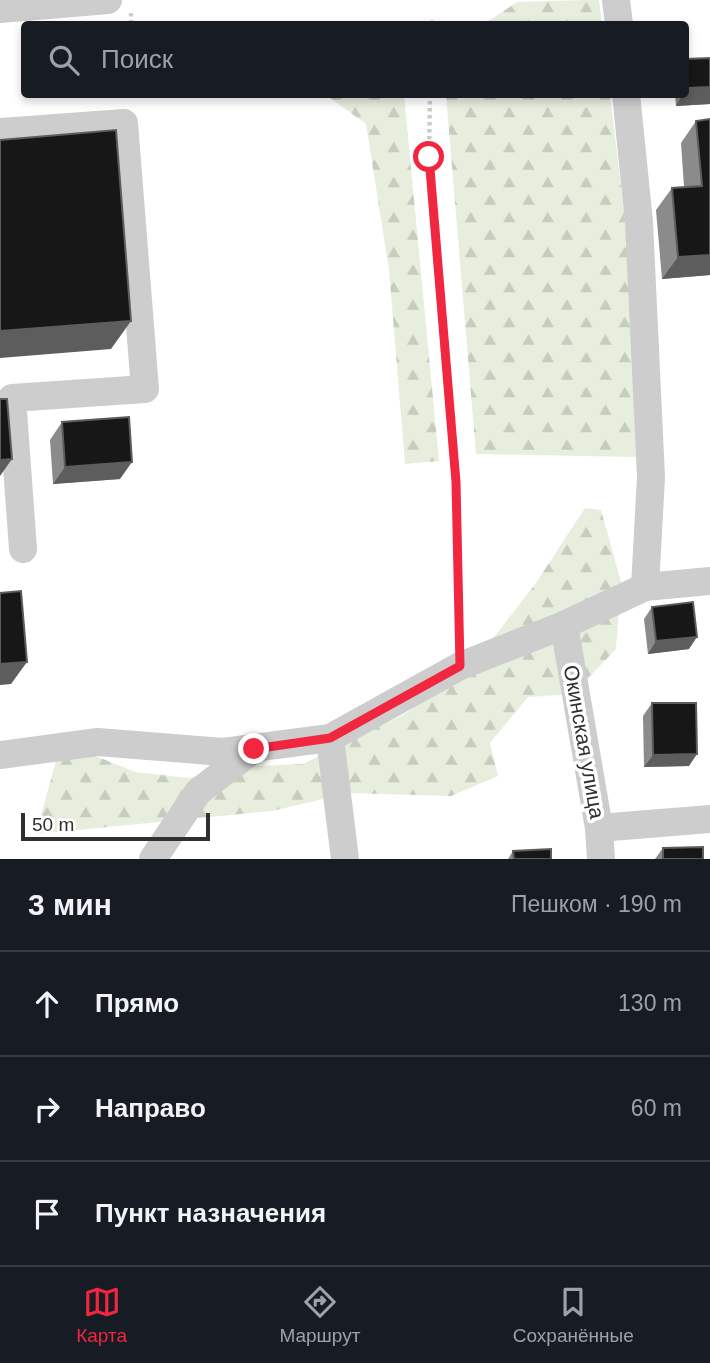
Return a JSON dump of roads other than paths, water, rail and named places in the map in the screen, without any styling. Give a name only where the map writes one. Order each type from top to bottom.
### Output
[{"type":"street","points":[[616,0],[619,21]]},
{"type":"street","points":[[0,9],[119,6]]},
{"type":"street","points":[[626,98],[639,222],[651,477],[645,587]]},
{"type":"street","points":[[0,132],[124,123],[145,389],[12,398],[23,549]]},
{"type":"street","points":[[0,755],[98,742],[223,752],[330,738],[460,666],[564,625],[645,587],[710,581]]},
{"type":"street","name":"Окинская улица","points":[[564,625],[599,828],[601,859]]},
{"type":"street","points":[[330,738],[345,859]]},
{"type":"street","points":[[153,859],[198,792],[254,749]]},
{"type":"street","points":[[599,828],[710,818]]}]
